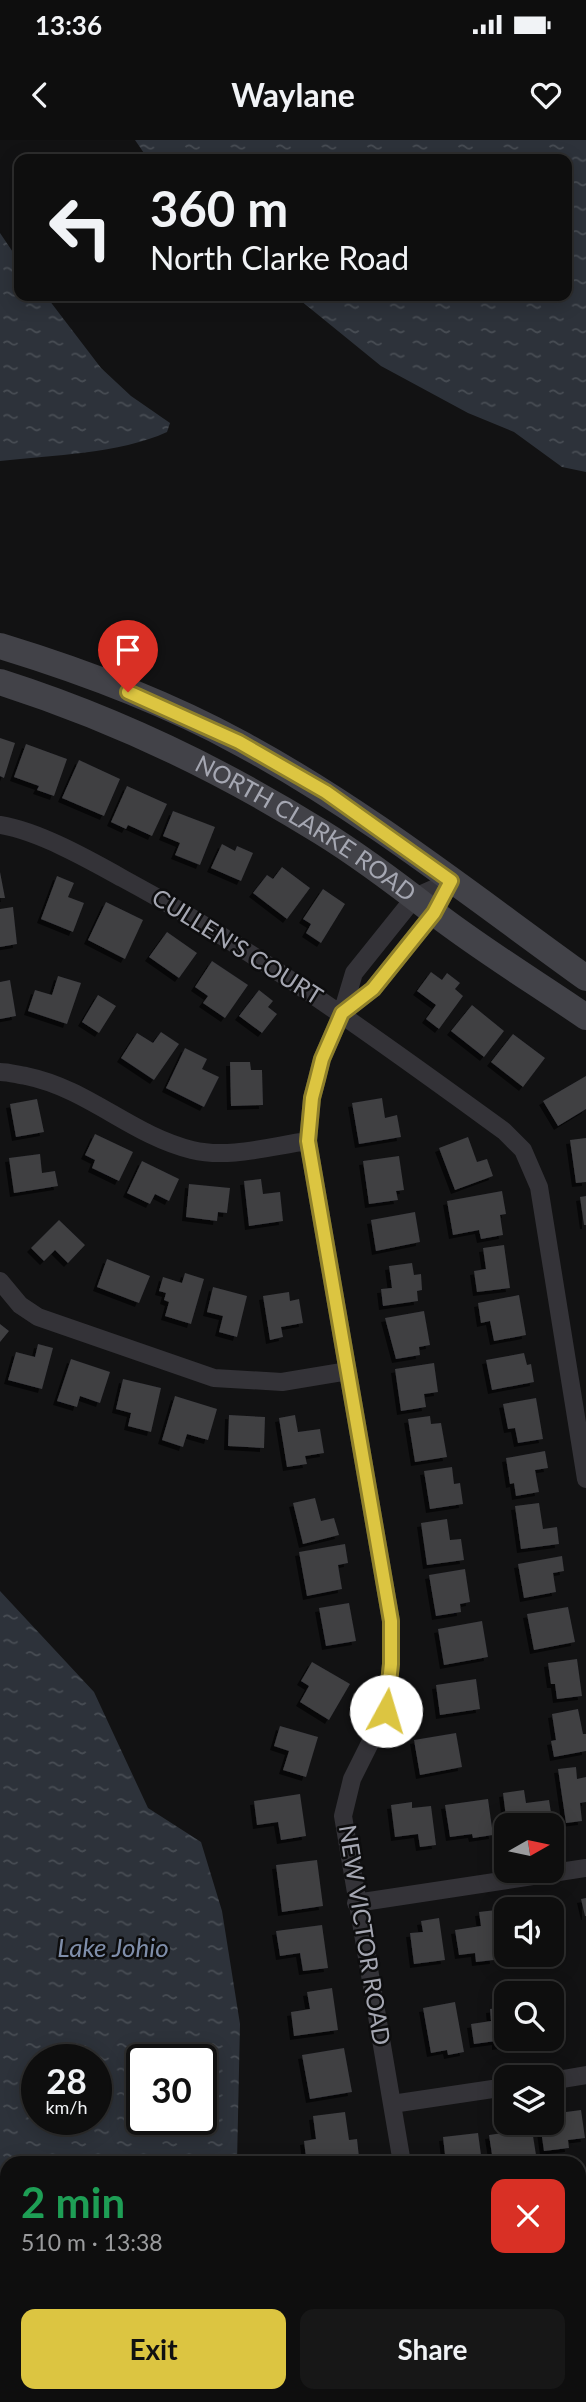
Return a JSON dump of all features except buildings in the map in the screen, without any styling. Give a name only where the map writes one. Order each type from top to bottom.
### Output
[{"type":"street","name":"NORTH CLARKE ROAD","points":[[0,646],[149,700],[239,742],[326,792],[586,978]]},
{"type":"street","name":"NORTH CLARKE ROAD","points":[[0,682],[39,694],[141,734],[221,774],[322,832],[586,1017]]},
{"type":"street","name":"CULLEN'S COURT","points":[[0,825],[15,827],[88,859],[153,895],[342,1013],[503,1130],[523,1150],[539,1187],[586,1479]]},
{"type":"street","name":"NEW VICTOR ROAD","points":[[401,2156],[343,1816],[352,1779],[386,1711],[391,1621],[308,1141],[315,1085],[322,1059],[342,1013],[354,973],[451,881]]},
{"type":"street","name":"NEW VICTOR ROAD","points":[[342,1013],[373,989],[424,905]]},
{"type":"street","points":[[0,1072],[40,1079],[79,1094],[155,1138],[194,1150],[236,1152],[308,1141]]},
{"type":"street","points":[[0,1281],[20,1305],[38,1317],[214,1378],[282,1382],[348,1371]]},
{"type":"street","points":[[356,1903],[586,1868]]},
{"type":"street","points":[[564,2079],[586,2076]]},
{"type":"street","points":[[392,2104],[494,2089]]},
{"type":"water","points":[[135,140],[586,140],[586,472],[562,467],[514,432],[468,413],[381,366],[301,301],[572,301],[572,154],[145,154]]},
{"type":"water","points":[[0,233],[14,254],[14,301],[50,301],[101,368],[131,396],[170,423],[167,432],[128,445],[0,461]]},
{"type":"water","name":"Lake Johio","points":[[0,1591],[94,1692],[148,1808],[201,1842],[222,1911],[240,2024],[237,2156],[0,2156]]},
{"type":"route","points":[[128,692],[239,742],[326,792],[451,881],[434,913],[373,989],[342,1013],[322,1059],[312,1098],[308,1141],[391,1621],[391,1664],[386,1711]]}]
